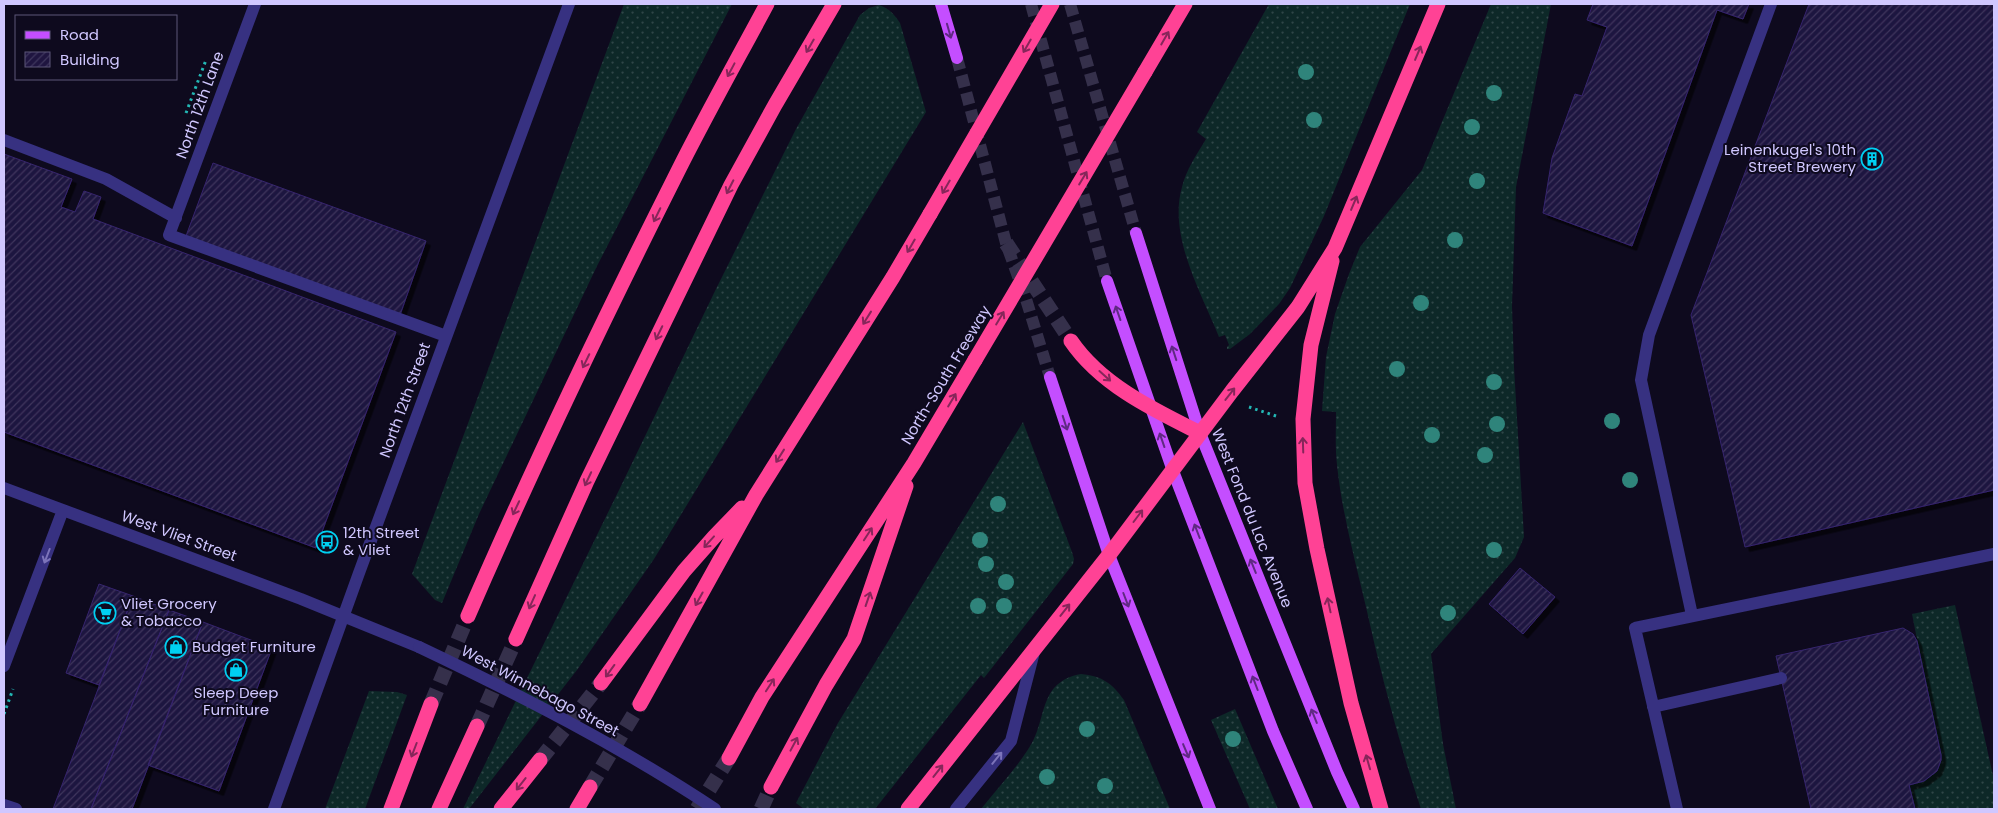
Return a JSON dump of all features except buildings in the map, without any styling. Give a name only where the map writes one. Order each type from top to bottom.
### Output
[{"type":"highway","points":[[468,616],[560,415],[678,170],[766,4]]},
{"type":"highway","points":[[516,638],[587,481],[731,185],[834,4]]},
{"type":"highway","points":[[640,704],[756,495],[893,277],[1052,4]]},
{"type":"highway","name":"North-South Freeway","points":[[729,758],[762,698],[914,463],[1185,4]]},
{"type":"highway","points":[[1381,809],[1351,703],[1317,548],[1305,483],[1303,419],[1311,345],[1335,248],[1438,4]]},
{"type":"highway","points":[[908,809],[1035,649],[1298,307],[1335,248]]},
{"type":"highway","points":[[1071,341],[1077,350],[1119,388],[1200,433]]},
{"type":"highway","points":[[771,787],[826,684],[854,639],[914,463]]},
{"type":"highway","points":[[601,683],[689,565],[756,495]]},
{"type":"highway","points":[[391,809],[431,704]]},
{"type":"highway","points":[[439,809],[477,726]]},
{"type":"highway","points":[[501,809],[540,760]]},
{"type":"highway","points":[[577,809],[590,787]]},
{"type":"main road","points":[[941,4],[957,58]]},
{"type":"main road","name":"West Fond du Lac Avenue","points":[[1136,233],[1200,433],[1337,772],[1354,809]]},
{"type":"main road","points":[[1107,281],[1173,471],[1273,731],[1306,809]]},
{"type":"main road","points":[[1050,377],[1108,555],[1210,809]]},
{"type":"street","name":"North 12th Lane","points":[[255,4],[169,235],[446,336]]},
{"type":"street","name":"North 12th Street","points":[[274,809],[568,4]]},
{"type":"street","points":[[1692,615],[1641,380],[1649,335],[1771,4]]},
{"type":"street","points":[[4,140],[106,179],[176,218]]},
{"type":"street","name":"West Vliet Street","points":[[4,488],[301,598],[343,616]]},
{"type":"street","points":[[4,666],[63,510]]},
{"type":"street","points":[[1677,809],[1635,628],[1692,615],[1994,556]]},
{"type":"street","name":"West Winnebago Street","points":[[343,616],[419,647],[478,675],[551,713],[648,768],[715,809]]},
{"type":"street","points":[[956,809],[1011,741],[1035,649]]},
{"type":"street","points":[[1653,707],[1781,678]]},
{"type":"street","points":[[4,805],[16,809]]},
{"type":"path","points":[[1248,407],[1284,419]]},
{"type":"green space","points":[[624,4],[732,4],[597,266],[479,514],[442,603],[435,600],[412,574]]},
{"type":"green space","points":[[1269,4],[1410,4],[1324,216],[1290,288],[1279,304],[1250,334],[1230,349],[1227,349],[1229,345],[1225,335],[1219,337],[1188,264],[1179,225],[1179,206],[1186,174],[1206,139],[1197,132]]},
{"type":"green space","points":[[1491,4],[1551,4],[1516,187],[1512,306],[1524,537],[1515,558],[1431,654],[1443,744],[1456,809],[1421,809],[1384,683],[1349,536],[1337,465],[1336,412],[1322,411],[1326,357],[1335,314],[1360,247],[1422,170]]},
{"type":"green space","points":[[879,5],[891,12],[900,23],[926,112],[654,559],[577,670],[469,809],[463,809],[796,129],[860,15],[869,8]]},
{"type":"green space","points":[[1023,422],[1072,552],[1073,564],[984,678],[981,675],[875,809],[804,809],[796,803],[838,723]]},
{"type":"green space","points":[[1955,605],[1994,780],[1994,809],[1915,809],[1909,785],[1921,782],[1933,775],[1941,760],[1912,614]]},
{"type":"green space","points":[[1081,674],[1106,681],[1124,700],[1170,809],[981,809],[1029,748],[1035,737],[1050,694],[1057,685],[1067,678]]},
{"type":"green space","points":[[369,691],[397,692],[407,695],[365,809],[325,809]]},
{"type":"green space","points":[[1235,709],[1278,809],[1250,809],[1211,720]]},
{"type":"tunnel","points":[[1031,4],[1107,281]]},
{"type":"tunnel","points":[[1070,4],[1136,233]]},
{"type":"tunnel","points":[[957,58],[1006,243],[1025,296],[1050,377]]},
{"type":"tunnel","points":[[1006,243],[1071,341]]},
{"type":"tunnel","points":[[431,704],[468,616]]},
{"type":"tunnel","points":[[477,726],[516,639]]},
{"type":"tunnel","points":[[540,760],[601,683]]},
{"type":"tunnel","points":[[590,787],[640,704]]},
{"type":"tunnel","points":[[697,809],[729,758]]},
{"type":"tunnel","points":[[761,809],[771,787]]},
{"type":"place","name":"Leinenkugel's 10th Street Brewery","points":[[1872,159]]},
{"type":"place","name":"12th Street & Vliet","points":[[327,542]]},
{"type":"place","name":"Vliet Grocery & Tobacco","points":[[105,613]]},
{"type":"place","name":"Budget Furniture","points":[[176,647]]},
{"type":"place","name":"Sleep Deep Furniture","points":[[236,670]]}]
